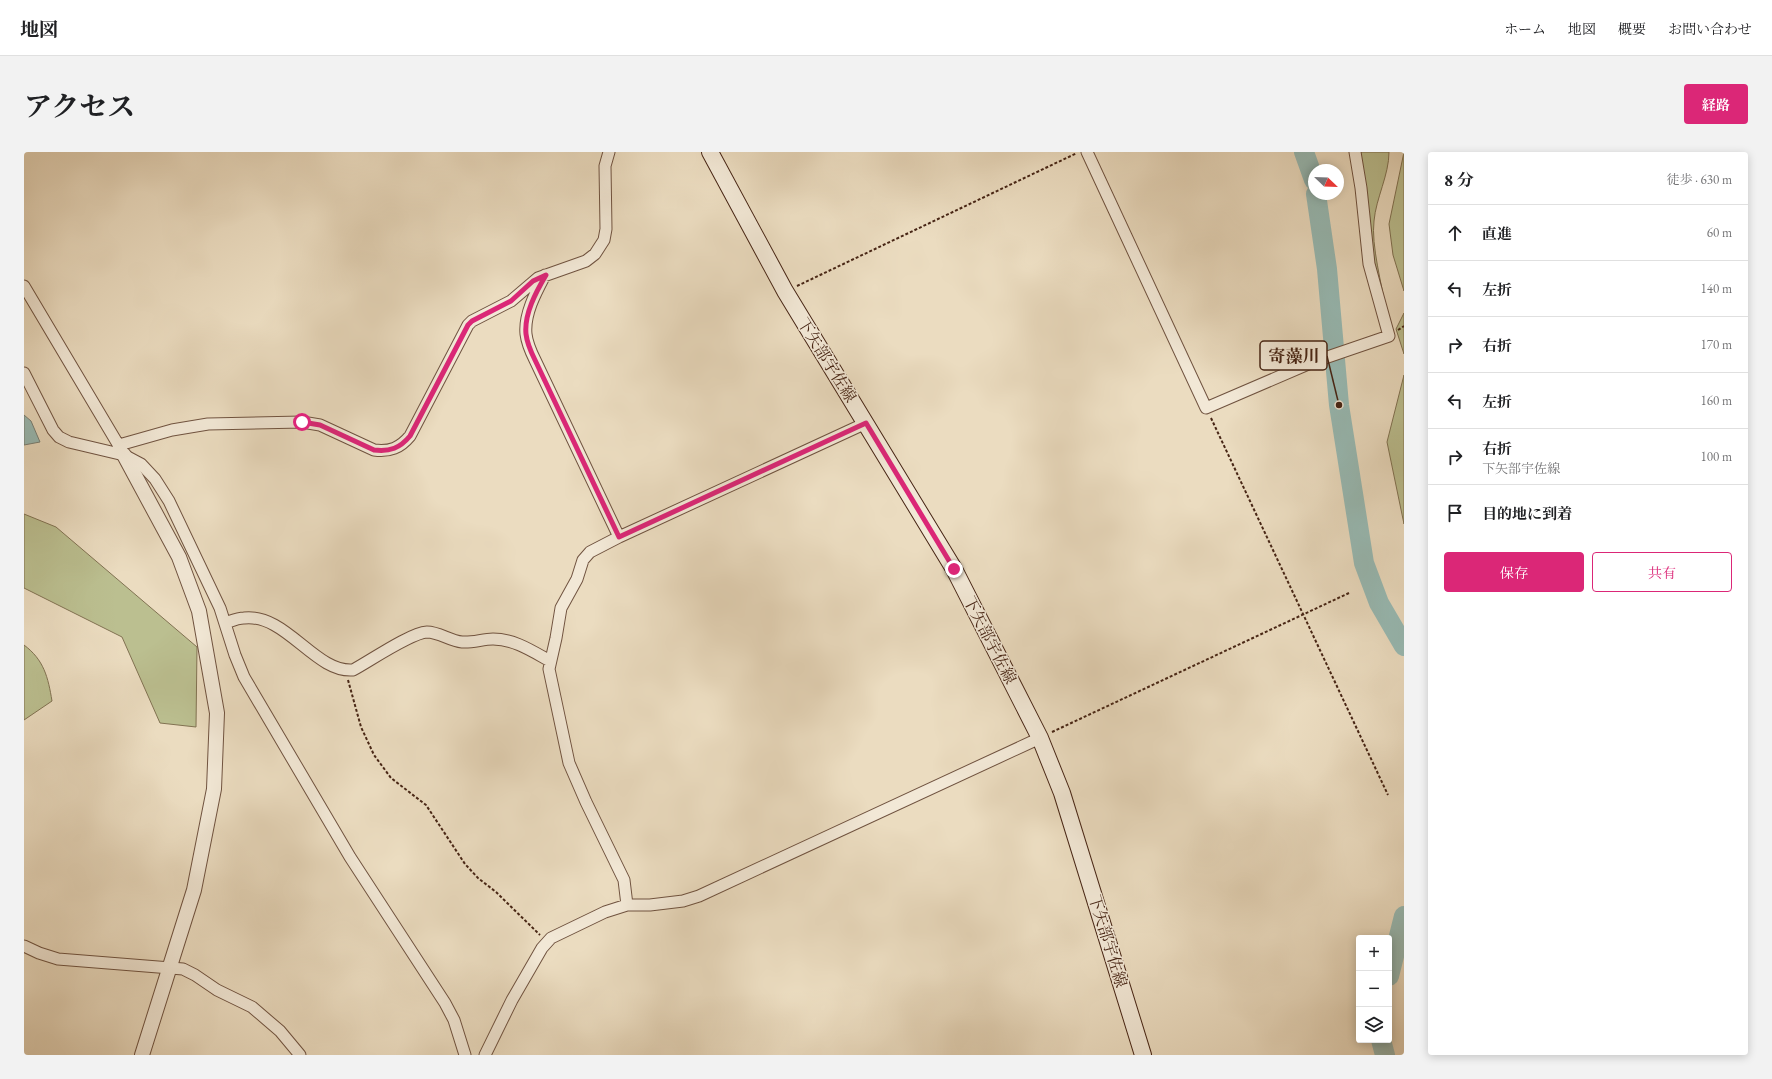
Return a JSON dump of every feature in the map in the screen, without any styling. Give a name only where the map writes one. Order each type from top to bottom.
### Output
[{"type":"main road","name":"下矢部宇佐線","points":[[710,152],[785,291],[954,569],[1040,738],[1062,793],[1143,1055]]},
{"type":"street","points":[[122,450],[172,430],[208,424],[302,422],[320,425],[374,450],[382,451],[397,448],[410,436],[468,325],[472,321],[511,301],[533,281],[586,261],[594,254],[604,240],[606,228],[605,166],[609,152]]},
{"type":"street","points":[[1087,152],[1206,408],[1313,362],[1389,336],[1369,264],[1361,188],[1354,152]]},
{"type":"street","points":[[546,275],[535,294],[527,320],[526,333],[529,346],[619,537]]},
{"type":"street","points":[[24,286],[122,450],[179,557],[199,611],[217,713],[214,789],[194,890],[142,1055]]},
{"type":"street","points":[[24,373],[53,430],[59,437],[69,442],[122,450],[141,464],[155,479],[169,501],[226,622],[235,655],[244,677],[350,856],[445,1003],[454,1020],[465,1055]]},
{"type":"street","points":[[627,905],[624,880],[569,763],[550,678],[550,661],[556,638],[561,608],[577,578],[583,560],[590,552],[619,537],[866,423]]},
{"type":"street","points":[[226,622],[244,618],[258,619],[289,634],[316,655],[336,668],[345,671],[353,670],[413,636],[426,632],[435,633],[464,642],[494,639],[515,642],[550,661]]},
{"type":"street","points":[[485,1055],[512,1000],[547,942],[558,934],[598,915],[627,905],[650,905],[683,900],[705,894],[1040,738]]},
{"type":"street","points":[[24,946],[58,959],[140,967],[170,967],[183,969],[195,975],[217,990],[252,1007],[280,1031],[300,1055]]},
{"type":"path","points":[[785,291],[1080,152]]},
{"type":"path","points":[[1206,408],[1388,796]]},
{"type":"path","points":[[1040,738],[1349,592]]},
{"type":"path","points":[[345,671],[361,727],[374,755],[391,778],[426,805],[469,869],[496,892],[547,942]]},
{"type":"green space","points":[[1356,152],[1389,152],[1387,169],[1375,212],[1373,231],[1375,253],[1386,310],[1370,248]]},
{"type":"green space","points":[[1404,152],[1404,291],[1393,255],[1389,224]]},
{"type":"green space","points":[[1404,313],[1404,354],[1396,329]]},
{"type":"green space","points":[[1404,375],[1404,524],[1387,442]]},
{"type":"green space","points":[[24,514],[56,527],[197,647],[196,727],[160,723],[122,637],[24,588]]},
{"type":"green space","points":[[24,645],[41,663],[47,677],[52,701],[24,720]]},
{"type":"water","points":[[24,415],[31,421],[40,442],[24,445]]},
{"type":"waterway","points":[[1304,152],[1308,164]]},
{"type":"waterway","points":[[1317,200],[1327,269],[1339,405],[1364,563],[1379,603],[1404,646]]},
{"type":"waterway","points":[[1390,971],[1404,916]]},
{"type":"waterway","points":[[1382,1043],[1385,1055]]},
{"type":"place","name":"寄藻川","points":[[1339,405]]},
{"type":"route","points":[[302,422],[320,425],[374,450],[382,451],[397,448],[410,436],[464,330],[468,325],[472,321],[511,301],[533,281],[546,275],[535,294],[527,320],[526,333],[529,346],[619,537],[866,423],[954,569]]}]
